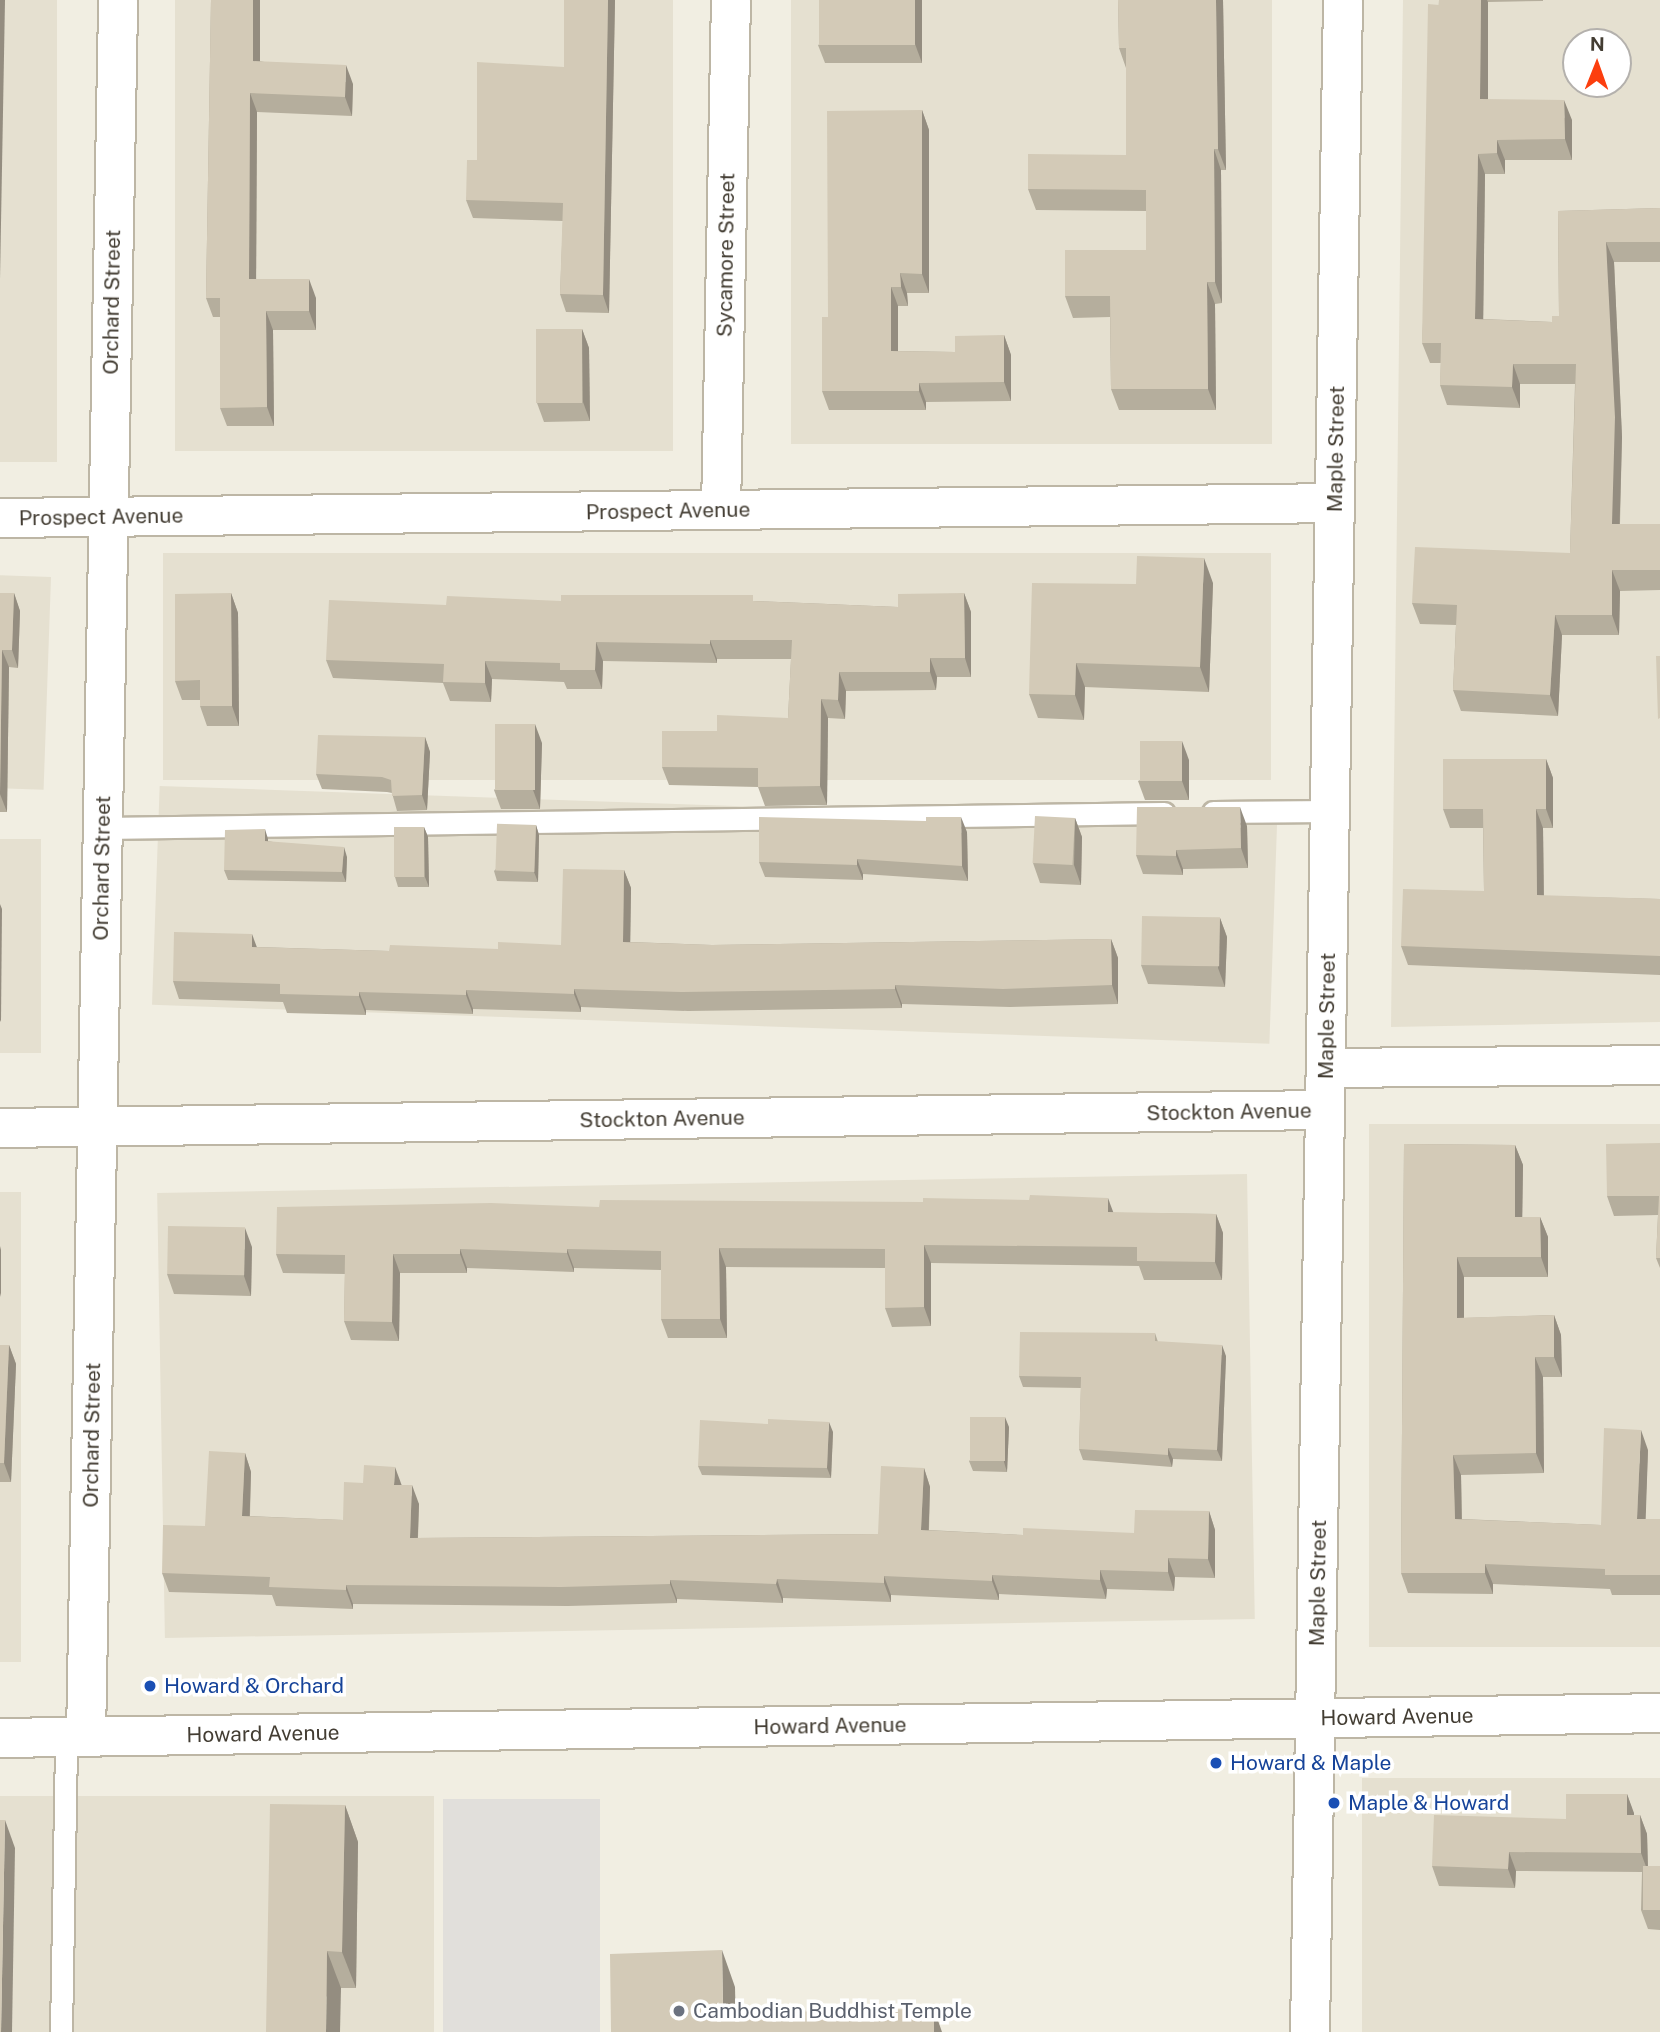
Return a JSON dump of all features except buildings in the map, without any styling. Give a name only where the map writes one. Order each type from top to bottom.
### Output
[{"type":"street","name":"Orchard Street","points":[[76,1737],[97,1127],[118,0]]},
{"type":"street","name":"Sycamore Street","points":[[721,510],[731,0]]},
{"type":"street","name":"Maple Street","points":[[1310,2032],[1343,0]]},
{"type":"street","name":"Prospect Avenue","points":[[0,518],[1335,503]]},
{"type":"street","points":[[1326,1068],[1660,1065]]},
{"type":"street","name":"Stockton Avenue","points":[[0,1128],[1325,1110]]},
{"type":"street","name":"Howard Avenue","points":[[0,1738],[1660,1713]]},
{"type":"lane","points":[[103,828],[1330,811]]},
{"type":"lane","points":[[61,2032],[76,1737]]},
{"type":"shaded area","points":[[0,0],[57,0],[57,462],[0,462]]},
{"type":"shaded area","points":[[175,0],[673,0],[673,451],[175,451]]},
{"type":"shaded area","points":[[791,0],[1272,0],[1272,444],[791,444]]},
{"type":"shaded area","points":[[1403,0],[1660,0],[1660,1022],[1391,1027]]},
{"type":"shaded area","points":[[163,553],[1271,553],[1271,780],[163,780]]},
{"type":"shaded area","points":[[0,575],[51,577],[44,790],[0,788]]},
{"type":"shaded area","points":[[160,786],[1277,825],[1269,1044],[152,1005]]},
{"type":"shaded area","points":[[0,839],[41,839],[41,1053],[0,1053]]},
{"type":"shaded area","points":[[1369,1124],[1660,1124],[1660,1647],[1369,1647]]},
{"type":"shaded area","points":[[1247,1174],[1255,1619],[165,1638],[157,1193]]},
{"type":"shaded area","points":[[0,1192],[21,1192],[21,1662],[0,1662]]},
{"type":"shaded area","points":[[1362,1778],[1660,1778],[1660,2032],[1362,2032]]},
{"type":"shaded area","points":[[0,1796],[434,1796],[434,2032],[0,2032]]},
{"type":"shaded area","points":[[443,1799],[600,1799],[600,2032],[443,2032]]},
{"type":"place","name":"Howard & Orchard","points":[[150,1686]]},
{"type":"place","name":"Howard & Maple","points":[[1216,1763]]},
{"type":"place","name":"Maple & Howard","points":[[1334,1803]]},
{"type":"place","name":"Cambodian Buddhist Temple","points":[[679,2011]]}]
